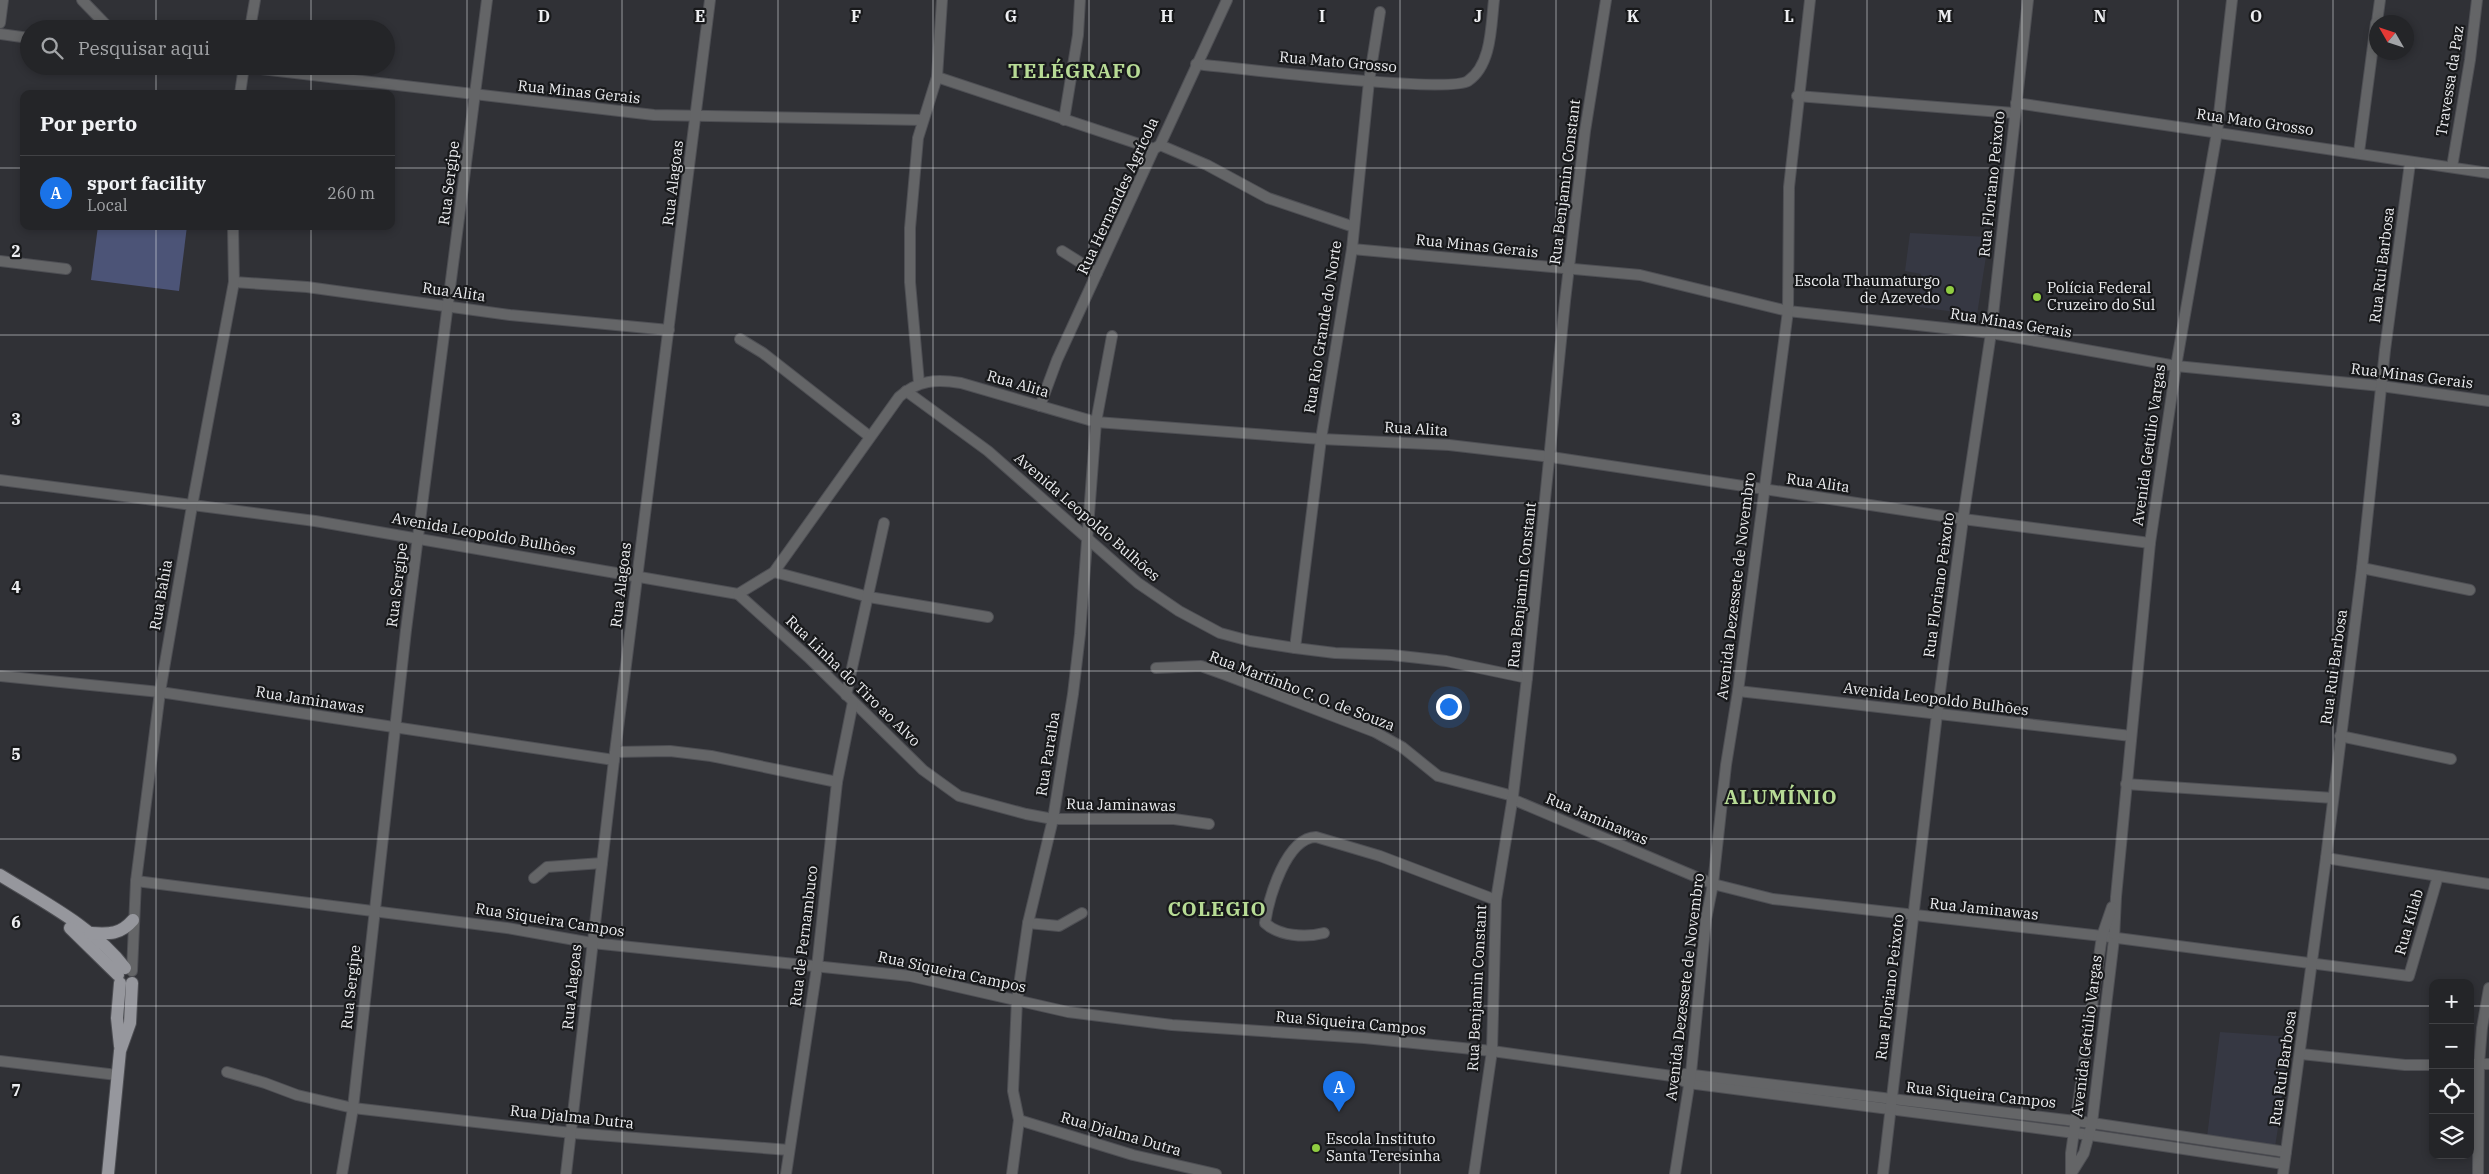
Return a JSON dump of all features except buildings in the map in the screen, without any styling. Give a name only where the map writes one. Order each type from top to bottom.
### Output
[{"type":"main road","points":[[0,875],[90,933],[113,951],[125,976],[117,1018],[120,1051],[108,1174]]},
{"type":"main road","points":[[36,898],[125,976]]},
{"type":"main road","points":[[90,933],[114,933],[125,930],[133,920]]},
{"type":"street","points":[[0,23],[3,0]]},
{"type":"street","points":[[82,0],[101,20]]},
{"type":"street","points":[[252,20],[255,0]]},
{"type":"street","name":"Rua Sergipe","points":[[342,1174],[353,1108],[374,910],[418,539],[487,0]]},
{"type":"street","name":"Rua Alagoas","points":[[566,1174],[592,943],[710,0]]},
{"type":"street","points":[[919,383],[910,282],[910,228],[918,138],[937,77],[942,0]]},
{"type":"street","points":[[1064,120],[1078,35],[1080,0]]},
{"type":"street","name":"Rua Hernandes Agrícola","points":[[1040,406],[1057,360],[1097,273],[1227,0]]},
{"type":"street","name":"Rua Mato Grosso","points":[[1196,64],[1369,81],[1450,85],[1466,82],[1475,76],[1485,58],[1494,0]]},
{"type":"street","name":"Rua Benjamin Constant","points":[[1474,1174],[1492,1051],[1496,900],[1512,798],[1527,678],[1569,270],[1587,122],[1606,0]]},
{"type":"street","name":"Avenida Dezessete de Novembro","points":[[1675,1174],[1689,1078],[1706,919],[1713,884],[1726,765],[1738,691],[1788,311],[1789,187],[1797,96],[1810,0]]},
{"type":"street","name":"Rua Floriano Peixoto","points":[[1883,1174],[1937,714],[1963,519],[1991,333],[2028,0]]},
{"type":"street","name":"Avenida Getúlio Vargas","points":[[2071,1174],[2084,1153],[2092,1123],[2114,939],[2126,784],[2150,543],[2176,366],[2217,132],[2232,0]]},
{"type":"street","points":[[2378,15],[2380,0]]},
{"type":"street","name":"Travessa da Paz","points":[[2452,167],[2470,60],[2477,0]]},
{"type":"street","name":"Rua Rio Grande do Norte","points":[[1295,648],[1321,439],[1352,248],[1369,81],[1380,12]]},
{"type":"street","points":[[0,34],[20,37]]},
{"type":"street","points":[[2358,152],[2372,60]]},
{"type":"street","points":[[240,75],[240,90]]},
{"type":"street","name":"Rua Minas Gerais","points":[[307,75],[654,115],[923,120]]},
{"type":"street","points":[[937,77],[1064,120],[1157,147],[1207,165],[1268,198],[1354,227]]},
{"type":"street","name":"Rua Mato Grosso","points":[[1797,96],[2015,108],[2217,132],[2358,152],[2410,163],[2489,173]]},
{"type":"street","name":"Rua Rui Barbosa","points":[[2284,1169],[2326,858],[2362,568],[2381,386],[2410,163]]},
{"type":"street","name":"Rua Bahia","points":[[125,976],[160,692],[192,506],[234,282],[233,230]]},
{"type":"street","name":"Rua Minas Gerais","points":[[1352,248],[1569,270],[1640,275],[1788,311],[1991,333],[2176,366],[2381,386],[2489,401]]},
{"type":"street","points":[[1062,251],[1097,273]]},
{"type":"street","points":[[0,260],[66,269]]},
{"type":"street","name":"Rua Alita","points":[[234,282],[308,287],[510,315],[669,330]]},
{"type":"street","name":"Rua Paraíba","points":[[1012,1174],[1019,1120],[1013,1091],[1017,1000],[1028,923],[1053,819],[1073,694],[1080,634],[1096,422],[1112,336]]},
{"type":"street","points":[[740,339],[763,353],[870,436]]},
{"type":"street","name":"Rua Alita","points":[[774,572],[834,490],[870,436],[906,391],[919,383],[939,379],[961,383],[1096,422],[1321,439],[1449,445],[1551,457],[1963,519],[2150,543]]},
{"type":"street","name":"Avenida Leopoldo Bulhões","points":[[906,391],[988,451],[1138,583],[1220,633],[1295,648],[1334,652],[1392,654],[1446,661],[1527,678]]},
{"type":"street","name":"Avenida Leopoldo Bulhões","points":[[0,480],[192,506],[270,514],[638,575],[738,594]]},
{"type":"street","name":"Rua de Pernambuco","points":[[786,1174],[788,1150],[818,967],[849,698],[884,523]]},
{"type":"street","points":[[2362,568],[2470,590]]},
{"type":"street","points":[[738,594],[774,572],[869,597],[988,617]]},
{"type":"street","name":"Rua Linha do Tiro ao Alvo","points":[[738,594],[808,657],[947,790]]},
{"type":"street","name":"Rua Martinho C. O. de Souza","points":[[1156,668],[1201,666],[1226,675],[1375,732],[1402,747],[1438,776],[1512,798]]},
{"type":"street","name":"Rua Jaminawas","points":[[0,676],[160,692],[396,728],[615,756],[670,751],[711,756],[838,782]]},
{"type":"street","name":"Avenida Leopoldo Bulhões","points":[[1738,691],[2131,736]]},
{"type":"street","points":[[2340,736],[2451,759]]},
{"type":"street","points":[[2126,784],[2333,798]]},
{"type":"street","name":"Rua Jaminawas","points":[[947,790],[975,802],[1053,819],[1174,819],[1209,824]]},
{"type":"street","name":"Rua Jaminawas","points":[[1512,798],[1713,884],[1772,899],[1913,917],[2102,936],[2409,976]]},
{"type":"street","points":[[1324,933],[1297,935],[1273,930],[1265,923],[1266,912],[1283,866],[1292,851],[1308,837],[1316,837],[1380,856],[1496,900]]},
{"type":"street","points":[[2326,858],[2489,884]]},
{"type":"street","points":[[534,878],[547,867],[602,862]]},
{"type":"street","name":"Rua Kilab","points":[[2409,976],[2438,876]]},
{"type":"street","name":"Rua Siqueira Campos","points":[[136,881],[507,928],[592,943],[910,976],[1068,1012],[1172,1025],[1364,1038],[1492,1051],[1785,1090],[2090,1136],[2284,1169]]},
{"type":"street","name":"Avenida Getúlio Vargas","points":[[2071,1174],[2074,1134],[2102,936],[2116,897]]},
{"type":"street","points":[[1028,923],[1059,926],[1082,913]]},
{"type":"street","points":[[2478,1174],[2482,1028],[2489,988]]},
{"type":"street","points":[[2088,1030],[2103,1032]]},
{"type":"street","points":[[2301,1054],[2405,1065],[2429,1065]]},
{"type":"street","points":[[0,1061],[118,1075]]},
{"type":"street","name":"Rua Djalma Dutra","points":[[227,1072],[265,1082],[297,1096],[353,1108],[572,1134],[788,1150]]},
{"type":"street","name":"Rua Siqueira Campos","points":[[1892,1105],[2076,1121],[2286,1152]]},
{"type":"street","name":"Rua Djalma Dutra","points":[[1019,1120],[1132,1155],[1216,1174]]},
{"type":"shaded area","points":[[97,230],[187,230],[179,291],[91,280]]},
{"type":"shaded area","name":"Escola Thaumaturgo de Azevedo","points":[[1910,233],[1989,237],[1977,315],[1919,307],[1921,274],[1905,271]]},
{"type":"shaded area","points":[[2220,1032],[2292,1037],[2275,1147],[2207,1137]]},
{"type":"place","name":"Escola Thaumaturgo de Azevedo","points":[[1950,290]]},
{"type":"place","name":"Polícia Federal Cruzeiro do Sul","points":[[2037,297]]},
{"type":"place","name":"sport facility","points":[[1339,1112]]},
{"type":"place","name":"Escola Instituto Santa Teresinha","points":[[1316,1148]]},
{"type":"district","name":"TELÉGRAFO","points":[[1075,71]]},
{"type":"district","name":"ALUMÍNIO","points":[[1781,797]]},
{"type":"district","name":"COLEGIO","points":[[1217,909]]}]
